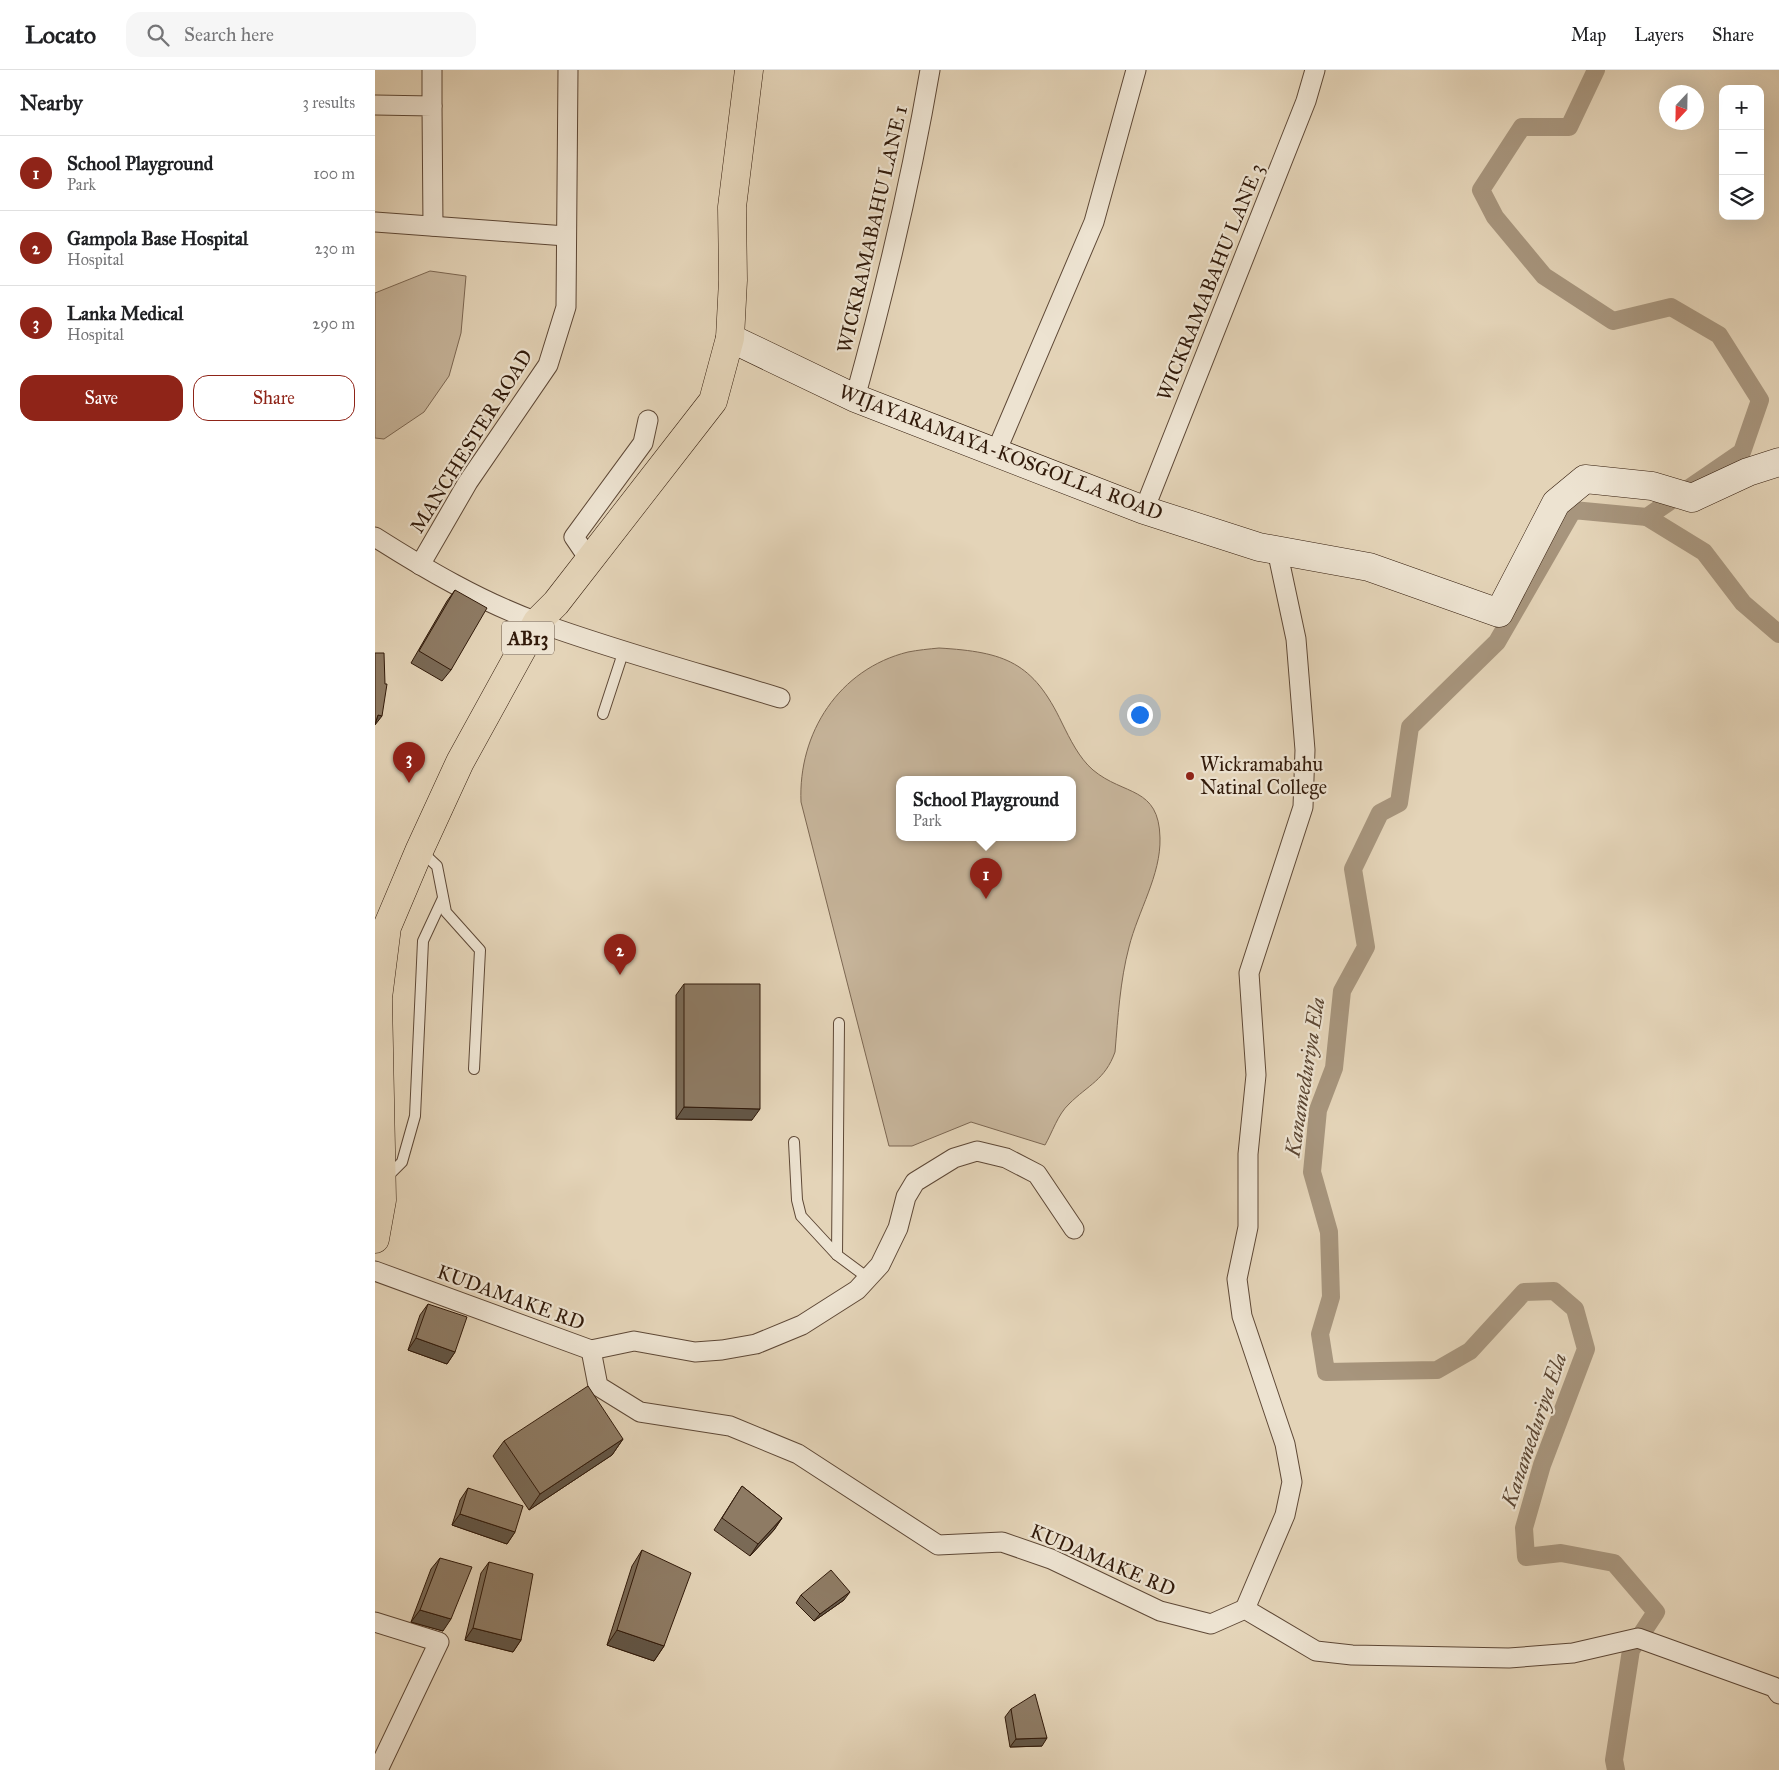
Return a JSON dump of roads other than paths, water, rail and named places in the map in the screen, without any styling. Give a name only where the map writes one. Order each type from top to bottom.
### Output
[{"type":"main road","name":"AB13","points":[[375,1239],[382,1200],[378,998],[387,928],[420,849],[460,762],[537,622],[556,603],[713,401],[730,338],[733,280],[732,208],[749,70]]},
{"type":"street","points":[[432,70],[433,226]]},
{"type":"street","name":"MANCHESTER ROAD","points":[[420,565],[467,482],[548,365],[566,308],[568,70]]},
{"type":"street","name":"WICKRAMABAHU LANE 1","points":[[855,398],[880,307],[918,138],[930,70]]},
{"type":"street","points":[[996,452],[1094,222],[1136,70]]},
{"type":"street","name":"WICKRAMABAHU LANE 3","points":[[1144,510],[1306,101],[1315,70]]},
{"type":"street","points":[[375,105],[432,106]]},
{"type":"street","points":[[375,222],[566,236]]},
{"type":"street","name":"WIJAYARAMAYA-KOSGOLLA ROAD","points":[[730,338],[855,398],[1144,510],[1259,547],[1369,567],[1499,613],[1556,503],[1585,479],[1652,486],[1692,498],[1748,472],[1779,462]]},
{"type":"street","points":[[589,559],[574,537],[643,443],[648,420]]},
{"type":"street","points":[[375,538],[487,601],[537,622],[780,698]]},
{"type":"street","points":[[1277,550],[1296,639],[1305,750],[1303,807],[1249,973],[1256,1075],[1248,1154],[1248,1227],[1237,1279],[1242,1316],[1285,1444],[1292,1482],[1285,1516],[1245,1609],[1316,1651],[1352,1654],[1509,1658],[1573,1653],[1639,1638],[1774,1687],[1779,1694]]},
{"type":"street","points":[[591,1350],[634,1341],[695,1352],[722,1350],[756,1344],[802,1325],[849,1295],[881,1266],[898,1228],[906,1197],[915,1182],[954,1158],[977,1151],[1007,1158],[1037,1174],[1074,1229]]},
{"type":"street","name":"KUDAMAKE RD","points":[[375,1271],[591,1350],[598,1386],[640,1412],[730,1426],[798,1454],[938,1545],[1002,1542],[1051,1559],[1161,1611],[1211,1624],[1245,1609]]},
{"type":"street","points":[[375,1622],[439,1642],[377,1770]]},
{"type":"lane","points":[[603,714],[624,650]]},
{"type":"lane","points":[[420,849],[437,866],[446,912],[480,950],[474,1069]]},
{"type":"lane","points":[[382,1182],[402,1162],[415,1116],[423,941],[443,898]]},
{"type":"lane","points":[[837,1255],[839,1024]]},
{"type":"lane","points":[[794,1142],[797,1200],[801,1216],[837,1255],[868,1278]]},
{"type":"waterway","name":"Kanameduriya Ela","points":[[1596,70],[1569,127],[1522,127],[1481,190],[1495,217],[1544,276],[1613,321],[1671,307],[1719,335],[1760,400],[1742,452],[1647,517],[1573,510],[1497,642],[1410,727],[1399,803],[1380,813],[1353,869],[1366,947],[1342,991],[1334,1068],[1318,1110],[1312,1172],[1329,1232],[1331,1297],[1320,1334],[1326,1372],[1437,1370],[1470,1351],[1524,1292],[1554,1291],[1575,1309],[1586,1349],[1542,1465],[1524,1528],[1526,1557],[1561,1553],[1614,1563],[1656,1612],[1631,1650],[1614,1760],[1616,1770]]},
{"type":"waterway","points":[[1647,517],[1704,552],[1743,603],[1779,634]]},
{"type":"place","name":"Wickramabahu Natinal College","points":[[1190,776]]},
{"type":"place","name":"Lanka Medical","points":[[409,783]]},
{"type":"place","name":"School Playground","points":[[986,899]]},
{"type":"place","name":"Gampola Base Hospital","points":[[620,975]]}]
